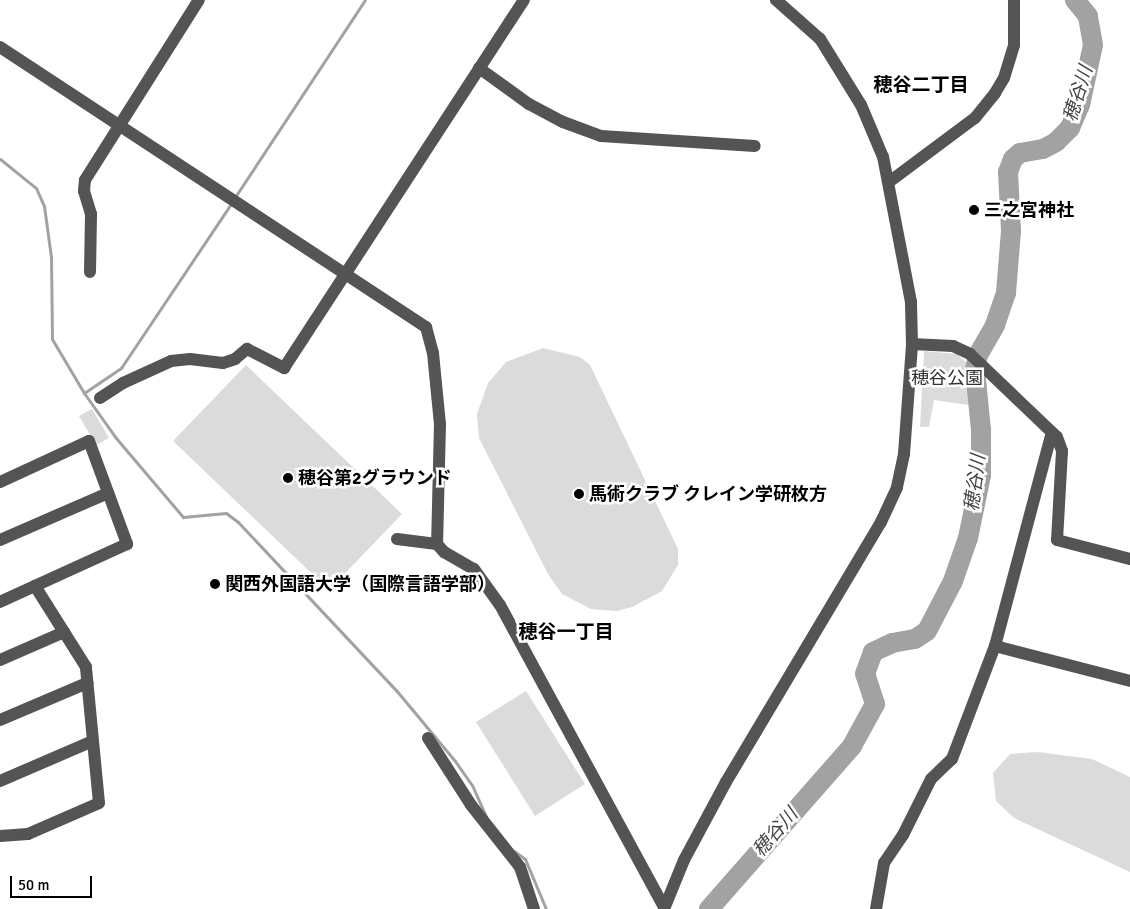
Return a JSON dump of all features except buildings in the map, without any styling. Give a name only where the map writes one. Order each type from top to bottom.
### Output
[{"type":"street","points":[[90,272],[91,214],[84,191],[85,180],[199,0]]},
{"type":"street","points":[[100,398],[123,383],[171,361],[190,359],[223,363],[235,359],[247,349],[284,368],[524,0]]},
{"type":"street","points":[[664,908],[684,860],[726,782],[892,503],[904,454],[912,344],[911,302],[889,182],[874,132],[847,81],[820,39],[776,0]]},
{"type":"street","points":[[889,182],[975,118],[995,93],[1004,78],[1014,45],[1014,0]]},
{"type":"street","points":[[0,47],[426,327],[433,353],[440,424],[437,544]]},
{"type":"street","points":[[479,68],[529,104],[563,122],[601,136],[755,146]]},
{"type":"street","points":[[912,344],[953,346],[970,354],[1052,432],[1062,451],[1057,540],[1130,559]]},
{"type":"street","points":[[876,909],[884,863],[903,835],[931,779],[952,759],[995,646],[1052,432]]},
{"type":"street","points":[[0,482],[89,441],[127,544],[0,602]]},
{"type":"street","points":[[0,540],[108,493]]},
{"type":"street","points":[[397,539],[437,544],[444,552],[474,569],[500,605],[664,908]]},
{"type":"street","points":[[0,836],[28,834],[99,803],[86,667],[35,586]]},
{"type":"street","points":[[0,660],[64,632]]},
{"type":"street","points":[[995,646],[1130,681]]},
{"type":"street","points":[[0,720],[87,683]]},
{"type":"street","points":[[428,738],[471,805],[520,867],[534,909]]},
{"type":"street","points":[[0,781],[93,742]]},
{"type":"green space","name":"馬術クラブ クレイン学研枚方","points":[[543,348],[580,357],[590,365],[678,549],[678,565],[662,591],[632,607],[617,611],[591,609],[562,594],[548,574],[479,438],[477,414],[488,383],[506,362]]},
{"type":"green space","name":"穂谷公園","points":[[924,351],[957,354],[980,376],[975,406],[934,400],[929,427],[920,427]]},
{"type":"green space","name":"穂谷第2グラウンド","points":[[246,365],[402,514],[329,590],[173,441]]},
{"type":"green space","points":[[92,409],[109,438],[96,445],[79,416]]},
{"type":"green space","points":[[526,691],[585,784],[535,816],[476,722]]},
{"type":"green space","points":[[1038,752],[1092,759],[1130,777],[1130,872],[1014,818],[996,801],[993,773],[1010,754]]},
{"type":"waterway","points":[[235,197],[365,0]]},
{"type":"waterway","name":"穂谷川","points":[[709,909],[852,746],[875,704],[865,674],[873,652],[892,643],[915,639],[927,631],[953,581],[968,538],[981,475],[981,430],[975,370],[978,355],[995,325],[1006,293],[1011,231],[1008,172],[1013,159],[1020,153],[1043,149],[1056,142],[1070,128],[1080,105],[1093,45],[1088,16],[1075,0]]},
{"type":"waterway","points":[[0,159],[36,188],[44,206],[51,257],[52,339],[84,393],[116,438],[183,517],[226,513],[238,522],[396,690],[455,761],[472,785],[486,816]]},
{"type":"waterway","points":[[84,393],[121,368],[232,202]]},
{"type":"waterway","points":[[514,851],[525,859],[546,909]]},
{"type":"place","name":"三之宮神社","points":[[974,210]]},
{"type":"place","name":"穂谷第2グラウンド","points":[[288,478]]},
{"type":"place","name":"馬術クラブ クレイン学研枚方","points":[[579,494]]},
{"type":"place","name":"関西外国語大学（国際言語学部）","points":[[215,584]]},
{"type":"district","name":"穂谷二丁目","points":[[921,86]]},
{"type":"district","name":"穂谷一丁目","points":[[566,633]]}]
